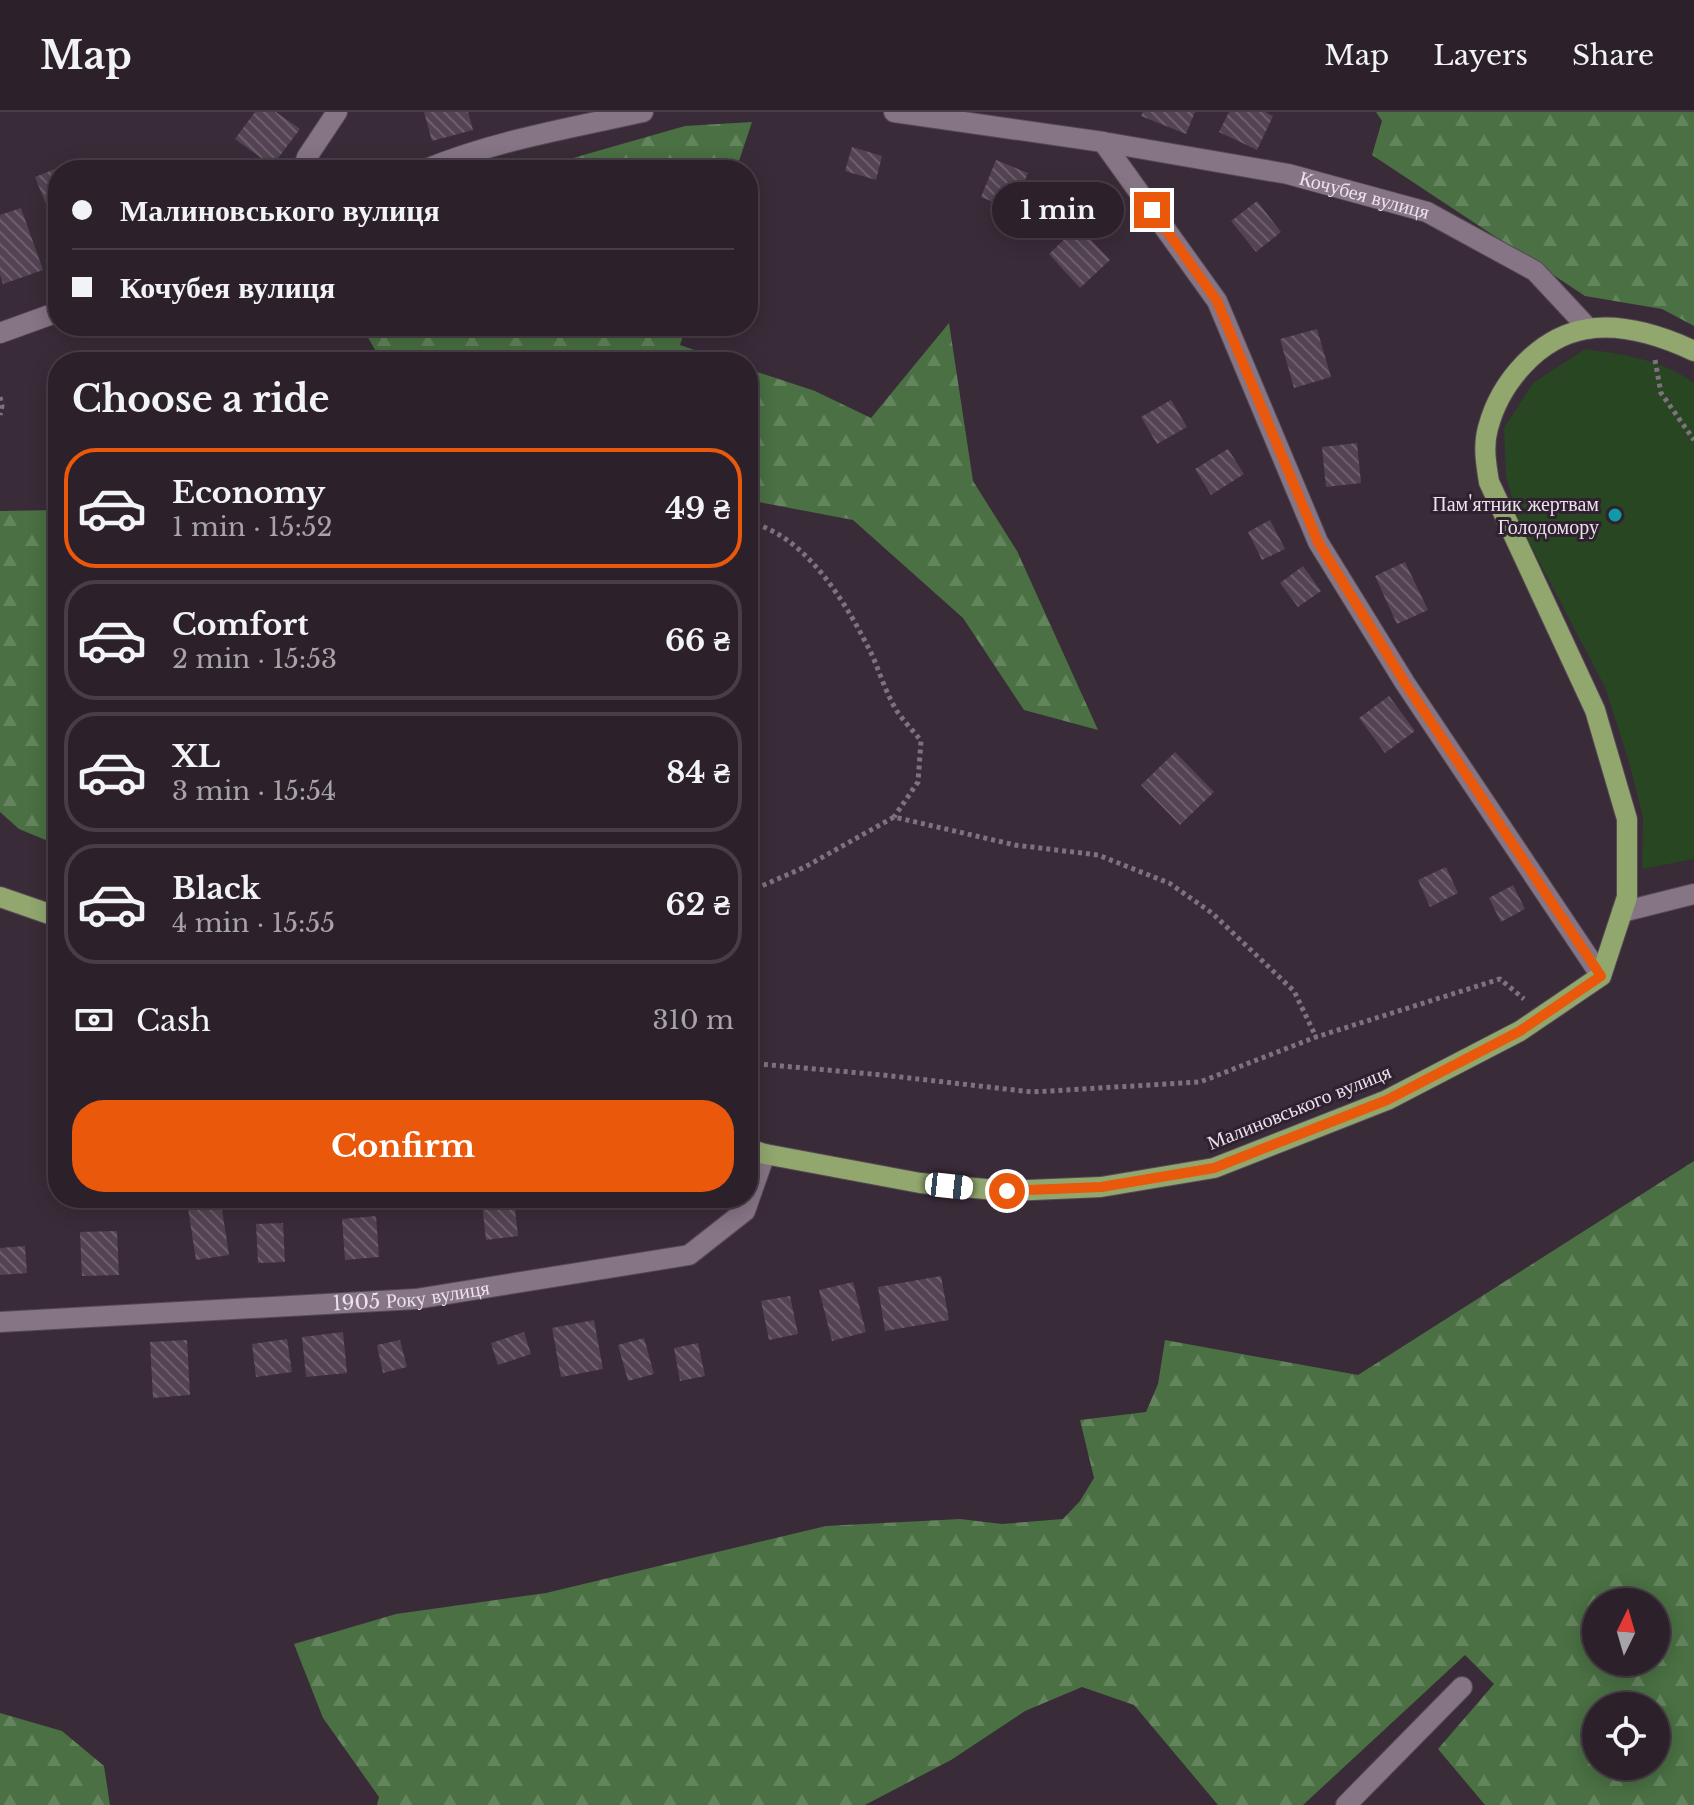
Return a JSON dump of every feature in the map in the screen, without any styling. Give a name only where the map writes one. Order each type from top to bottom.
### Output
[{"type":"main road","points":[[1601,976],[1627,897],[1627,819],[1595,710],[1489,482],[1485,456],[1487,430],[1495,407],[1513,377],[1537,352],[1561,336],[1589,329],[1624,329],[1654,335],[1694,351]]},
{"type":"main road","points":[[0,897],[48,914]]},
{"type":"main road","name":"Малиновського вулиця","points":[[758,1152],[920,1183],[1007,1191],[1101,1187],[1214,1168],[1387,1100],[1520,1031],[1601,976]]},
{"type":"street","points":[[306,160],[337,112]]},
{"type":"street","points":[[449,160],[643,112]]},
{"type":"street","name":"Кочубея вулиця","points":[[894,112],[1103,142],[1288,174],[1427,212],[1535,271],[1589,329]]},
{"type":"street","points":[[1103,142],[1217,301],[1318,542],[1405,683],[1601,976]]},
{"type":"street","points":[[0,333],[48,316]]},
{"type":"street","points":[[1622,912],[1694,894]]},
{"type":"street","name":"1905 Року вулиця","points":[[0,1322],[416,1299],[689,1255],[746,1208]]},
{"type":"street","points":[[1346,1805],[1462,1687]]},
{"type":"path","points":[[1654,335],[1661,393],[1694,440]]},
{"type":"path","points":[[0,397],[0,415]]},
{"type":"path","points":[[758,524],[807,554],[858,631],[895,708],[921,741],[918,782],[894,817],[805,867],[758,888]]},
{"type":"path","points":[[894,817],[1015,845],[1098,855],[1169,883],[1212,913],[1294,991],[1316,1037]]},
{"type":"path","points":[[758,1064],[1032,1092],[1200,1082],[1316,1037],[1500,979]]},
{"type":"green space","points":[[1376,112],[1694,112],[1694,326],[1662,309],[1585,296],[1372,155],[1382,121]]},
{"type":"green space","points":[[752,122],[739,160],[566,160],[685,126]]},
{"type":"green space","points":[[949,323],[973,481],[1017,551],[1098,730],[1024,710],[963,618],[853,520],[758,502],[758,372],[815,391],[871,418]]},
{"type":"green space","points":[[367,336],[683,336],[680,345],[700,352],[376,352]]},
{"type":"green space","points":[[1585,349],[1656,363],[1694,383],[1694,859],[1642,869],[1643,817],[1605,687],[1519,523],[1506,476],[1504,428],[1533,383]]},
{"type":"green space","points":[[48,510],[48,841],[19,829],[0,812],[0,511]]},
{"type":"green space","points":[[1694,1161],[1694,1805],[1485,1805],[1438,1749],[1494,1684],[1465,1655],[1303,1805],[1218,1805],[1134,1705],[1082,1687],[1025,1711],[951,1760],[865,1805],[377,1805],[379,1797],[323,1718],[294,1644],[396,1614],[546,1593],[826,1526],[960,1519],[1002,1524],[1063,1519],[1080,1501],[1094,1478],[1080,1420],[1146,1412],[1158,1384],[1165,1340],[1358,1375]]},
{"type":"green space","points":[[0,1713],[62,1731],[104,1766],[110,1805],[0,1805]]},
{"type":"building","points":[[255,112],[276,112],[300,129],[277,160],[264,160],[235,139]]},
{"type":"building","points":[[424,112],[468,112],[473,130],[432,141]]},
{"type":"building","points":[[1143,112],[1195,112],[1186,134],[1141,116]]},
{"type":"building","points":[[1229,112],[1265,112],[1273,116],[1257,150],[1219,132]]},
{"type":"building","points":[[852,147],[882,156],[876,180],[845,171]]},
{"type":"building","points":[[996,160],[1028,173],[1013,210],[981,197]]},
{"type":"building","points":[[48,172],[48,209],[35,177]]},
{"type":"building","points":[[1257,201],[1281,232],[1256,252],[1231,221]]},
{"type":"building","points":[[21,208],[43,270],[3,284],[0,275],[0,215]]},
{"type":"building","points":[[1078,226],[1110,260],[1080,288],[1049,254]]},
{"type":"building","points":[[1317,329],[1331,377],[1294,388],[1280,339]]},
{"type":"building","points":[[1171,400],[1187,427],[1157,444],[1141,417]]},
{"type":"building","points":[[1357,443],[1361,483],[1326,487],[1322,447]]},
{"type":"building","points":[[1228,449],[1244,474],[1211,495],[1195,469]]},
{"type":"building","points":[[1270,520],[1285,549],[1262,560],[1248,532]]},
{"type":"building","points":[[1405,562],[1428,610],[1397,624],[1375,576]]},
{"type":"building","points":[[1303,566],[1321,591],[1298,607],[1280,583]]},
{"type":"building","points":[[1389,696],[1415,731],[1385,753],[1359,718]]},
{"type":"building","points":[[1175,752],[1214,792],[1180,825],[1141,785]]},
{"type":"building","points":[[1446,867],[1458,893],[1430,907],[1418,880]]},
{"type":"building","points":[[1513,885],[1525,909],[1501,922],[1489,898]]},
{"type":"building","points":[[188,1208],[222,1208],[229,1255],[196,1260]]},
{"type":"building","points":[[483,1208],[515,1208],[518,1236],[486,1240]]},
{"type":"building","points":[[376,1216],[379,1257],[345,1260],[342,1219]]},
{"type":"building","points":[[283,1223],[285,1262],[258,1263],[256,1224]]},
{"type":"building","points":[[117,1231],[119,1275],[82,1276],[80,1232]]},
{"type":"building","points":[[25,1246],[27,1273],[0,1275],[0,1248]]},
{"type":"building","points":[[941,1276],[949,1320],[885,1331],[878,1287]]},
{"type":"building","points":[[853,1282],[866,1332],[832,1341],[819,1290]]},
{"type":"building","points":[[790,1296],[798,1334],[769,1340],[761,1301]]},
{"type":"building","points":[[594,1320],[603,1369],[561,1377],[552,1328]]},
{"type":"building","points":[[343,1332],[347,1373],[306,1377],[302,1337]]},
{"type":"building","points":[[524,1332],[531,1354],[498,1365],[491,1343]]},
{"type":"building","points":[[644,1338],[654,1374],[628,1381],[618,1345]]},
{"type":"building","points":[[287,1339],[292,1372],[256,1377],[252,1344]]},
{"type":"building","points":[[187,1340],[190,1395],[153,1398],[150,1342]]},
{"type":"building","points":[[400,1340],[407,1367],[383,1373],[377,1345]]},
{"type":"building","points":[[698,1343],[705,1376],[680,1381],[674,1348]]},
{"type":"place","name":"Пам'ятник жертвам Голодомору","points":[[1615,515]]},
{"type":"route","points":[[1007,1191],[1101,1187],[1214,1168],[1387,1100],[1520,1031],[1601,976],[1405,683],[1318,542],[1217,301],[1152,210]]}]
